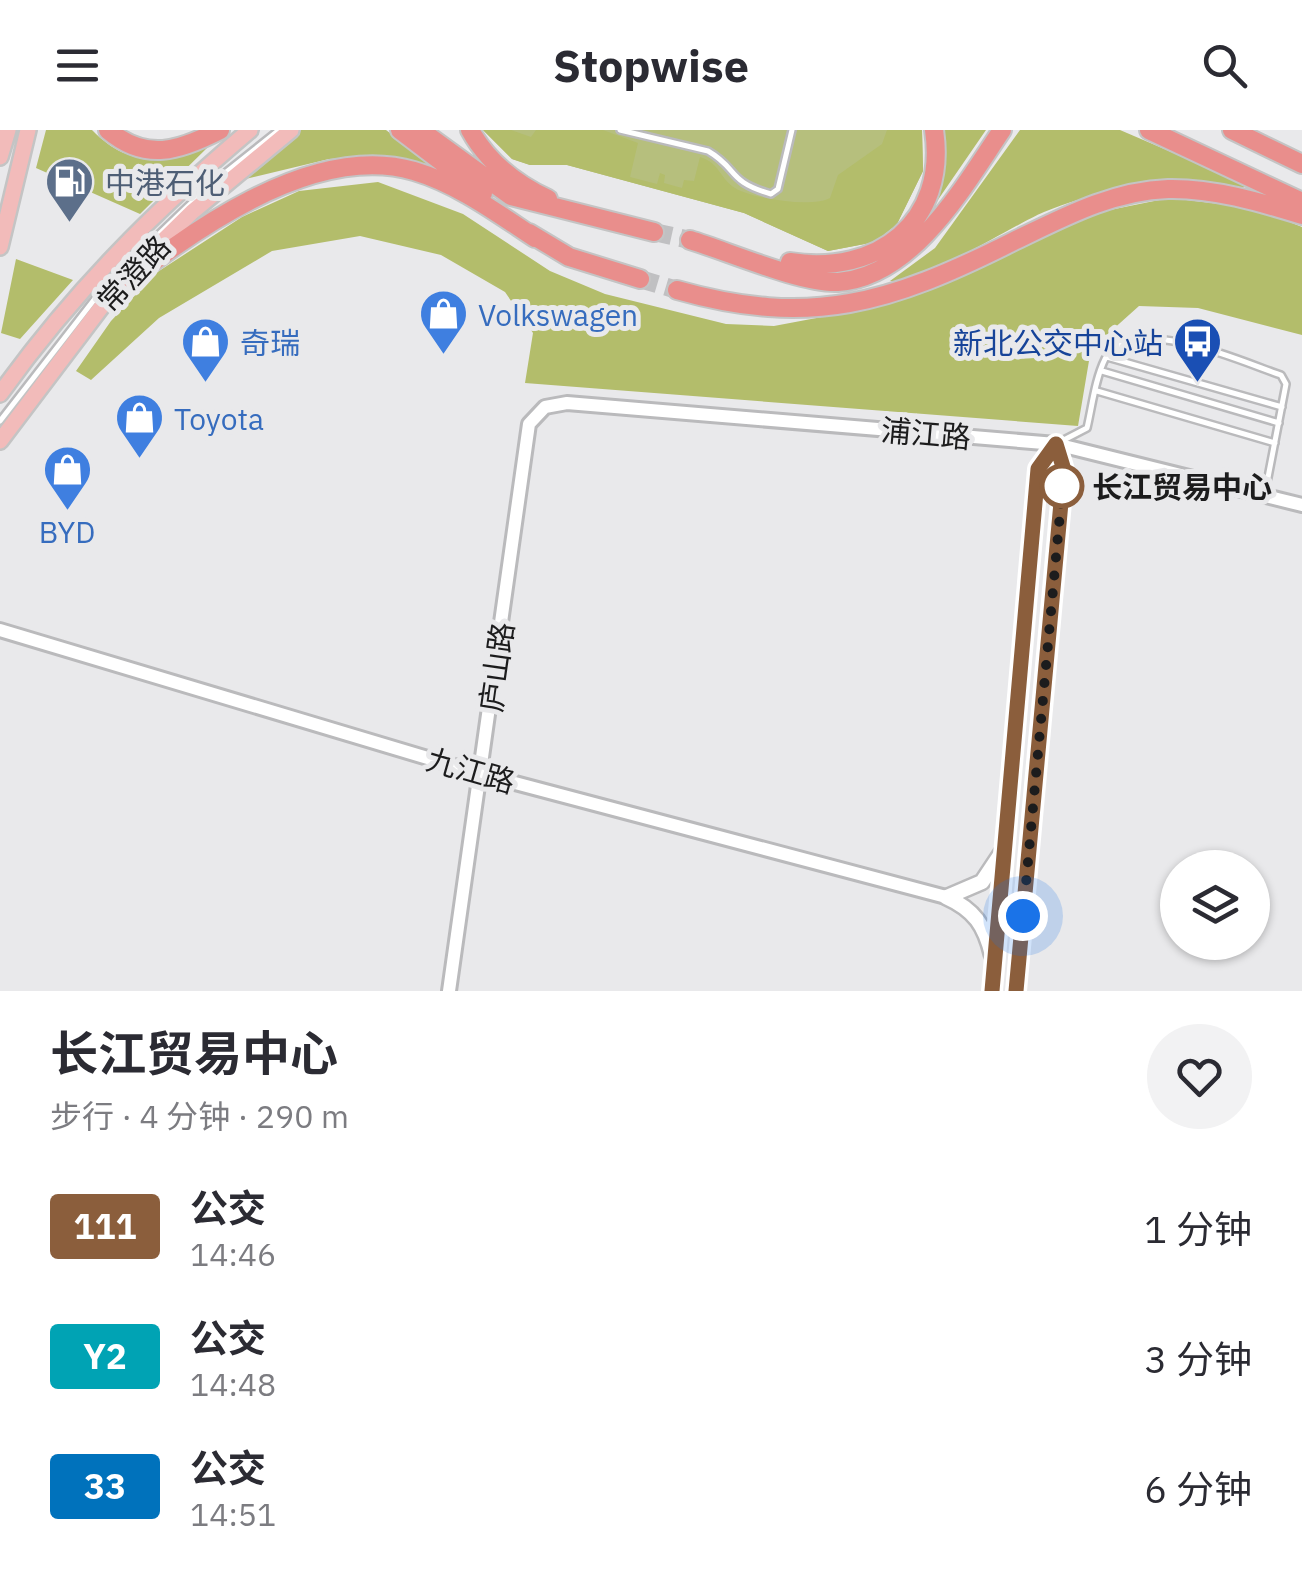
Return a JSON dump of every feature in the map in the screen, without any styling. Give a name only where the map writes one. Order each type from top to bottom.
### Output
[{"type":"highway","points":[[108,130],[143,151],[166,152],[220,130]]},
{"type":"highway","points":[[400,130],[535,238]]},
{"type":"highway","points":[[420,130],[510,196],[654,232]]},
{"type":"highway","points":[[470,130],[484,152],[510,176],[590,217]]},
{"type":"highway","points":[[727,252],[814,266],[843,264],[882,252],[904,233],[921,209],[937,163],[934,130]]},
{"type":"highway","points":[[690,240],[817,280],[859,278],[900,257],[938,218],[1002,130]]},
{"type":"highway","points":[[758,309],[797,305],[861,288],[909,262],[947,222],[1013,130]]},
{"type":"highway","points":[[1149,130],[1302,202]]},
{"type":"highway","points":[[1232,130],[1302,164]]},
{"type":"highway","points":[[108,295],[209,224],[281,185],[377,165],[440,181],[569,257],[640,279]]},
{"type":"highway","points":[[677,290],[758,309],[839,306],[932,280],[1092,203],[1168,189],[1253,200],[1302,215]]},
{"type":"main road","points":[[0,158],[8,130]]},
{"type":"main road","points":[[0,247],[28,130]]},
{"type":"main road","name":"常澄路","points":[[0,394],[49,327],[124,241],[250,130]]},
{"type":"main road","name":"常澄路","points":[[0,441],[108,295],[192,212],[291,130]]},
{"type":"main road","points":[[992,991],[1038,469],[1056,444]]},
{"type":"main road","points":[[1016,991],[1064,470],[1056,444]]},
{"type":"main road","points":[[946,897],[982,882],[1006,844]]},
{"type":"main road","points":[[946,897],[967,906],[982,924],[995,966]]},
{"type":"street","name":"浦江路","points":[[544,408],[567,403],[1056,444],[1302,505]]},
{"type":"street","name":"庐山路","points":[[449,991],[529,424],[544,408]]},
{"type":"street","name":"九江路","points":[[0,630],[482,774],[946,897]]},
{"type":"lane","points":[[0,406],[91,285],[258,130]]},
{"type":"lane","points":[[0,421],[104,287],[210,185],[279,130]]},
{"type":"lane","points":[[620,130],[708,151],[742,186],[771,194],[778,189],[792,130]]},
{"type":"lane","points":[[1056,444],[1087,428],[1106,357],[1133,338],[1162,338],[1281,374],[1286,384],[1264,496]]},
{"type":"lane","points":[[1106,357],[1282,407]]},
{"type":"lane","points":[[1102,371],[1279,423]]},
{"type":"lane","points":[[1097,390],[1274,443]]},
{"type":"green space","points":[[46,130],[92,130],[119,151],[147,159],[176,156],[209,146],[140,214],[36,168]]},
{"type":"green space","points":[[299,130],[386,130],[438,170],[434,175],[403,162],[364,157],[329,159],[237,181]]},
{"type":"green space","points":[[483,130],[922,130],[923,171],[897,224],[875,242],[828,251],[744,213],[567,165],[530,165],[512,159]]},
{"type":"green space","points":[[483,130],[511,130],[531,137],[536,130],[603,130],[638,143],[630,177],[657,184],[660,173],[665,175],[664,183],[682,188],[684,180],[694,181],[700,157],[712,163],[735,188],[782,201],[830,198],[838,175],[882,144],[887,130],[922,130],[923,171],[897,224],[875,242],[828,251],[744,213],[567,165],[530,165],[512,159]]},
{"type":"green space","points":[[939,130],[986,130],[933,207],[928,204]]},
{"type":"green space","points":[[1020,130],[1120,130],[1246,184],[1243,188],[1142,188],[1092,196],[1044,212],[922,274],[890,281],[935,248]]},
{"type":"green space","points":[[378,182],[463,214],[550,271],[605,294],[726,324],[774,326],[880,306],[944,284],[1095,213],[1169,198],[1254,208],[1302,227],[1302,335],[1198,308],[1139,306],[1091,349],[1078,426],[525,383],[533,333],[505,292],[441,255],[360,236],[272,251],[159,318],[91,380],[76,371],[111,321],[156,273],[242,217],[299,191]]},
{"type":"green space","points":[[16,259],[73,280],[20,339],[1,333]]},
{"type":"tunnel","points":[[654,232],[690,240]]},
{"type":"tunnel","points":[[640,279],[677,290]]},
{"type":"bus line","name":"111","points":[[992,991],[1038,469],[1056,444],[1064,470],[1016,991]]},
{"type":"place","name":"中港石化","points":[[70,224]]},
{"type":"place","name":"Volkswagen","points":[[443,356]]},
{"type":"place","name":"奇瑞","points":[[205,384]]},
{"type":"place","name":"新北公交中心站","points":[[1198,384]]},
{"type":"place","name":"Toyota","points":[[139,460]]},
{"type":"place","name":"长江贸易中心","points":[[1062,486]]},
{"type":"place","name":"BYD","points":[[67,512]]},
{"type":"route","points":[[1023,916],[1064,470],[1062,486]]}]
